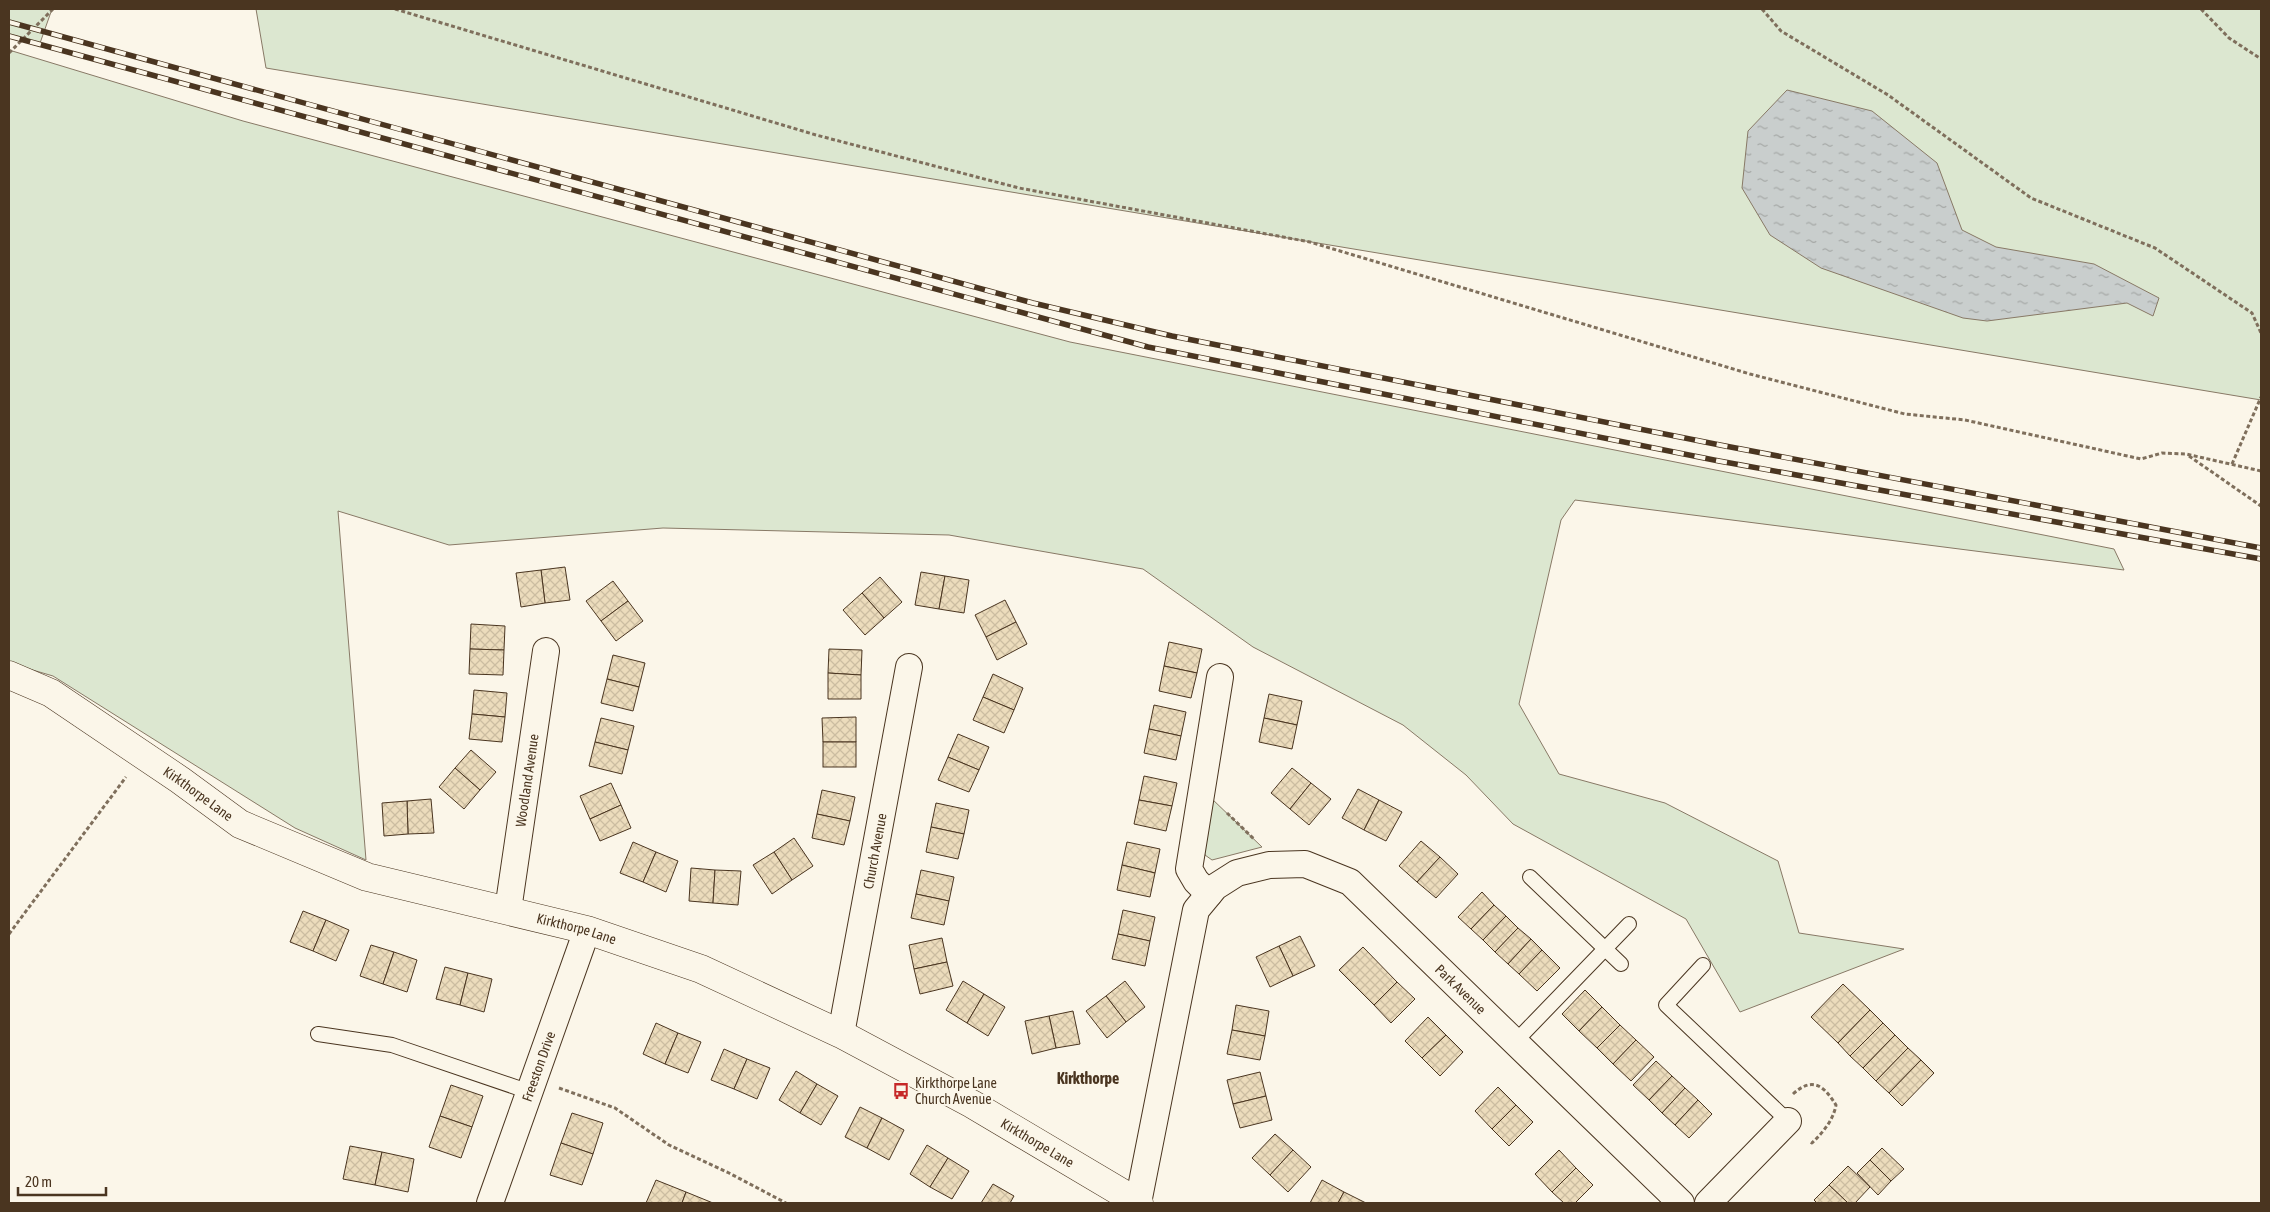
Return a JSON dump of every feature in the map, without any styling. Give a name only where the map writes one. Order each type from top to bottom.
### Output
[{"type":"street","name":"Woodland Avenue","points":[[508,910],[546,651]]},
{"type":"street","name":"Church Avenue","points":[[840,1034],[909,667]]},
{"type":"street","name":"Kirkthorpe Lane","points":[[9,675],[51,693],[142,754],[240,824],[367,877],[586,930],[701,969],[840,1034],[972,1104],[1139,1203]]},
{"type":"street","points":[[1209,894],[1196,881],[1189,869],[1220,677]]},
{"type":"street","name":"Park Avenue","points":[[1139,1203],[1196,910],[1209,894],[1237,872],[1280,864],[1305,864],[1350,882],[1681,1203]]},
{"type":"street","name":"Freeston Drive","points":[[490,1203],[533,1086],[586,930]]},
{"type":"street","points":[[1708,1203],[1788,1121]]},
{"type":"lane","points":[[1530,877],[1621,964]]},
{"type":"lane","points":[[1515,1042],[1629,924]]},
{"type":"lane","points":[[1703,965],[1666,1005],[1788,1121]]},
{"type":"lane","points":[[318,1034],[392,1045],[533,1086]]},
{"type":"path","points":[[9,53],[53,9]]},
{"type":"path","points":[[395,9],[816,135],[1019,188],[1310,242],[1449,286],[1750,374],[1895,411],[1965,420],[2141,459],[2162,453],[2186,454],[2261,471]]},
{"type":"path","points":[[1762,9],[1781,31],[1888,95],[2032,198],[2155,248],[2252,313],[2261,333]]},
{"type":"path","points":[[2201,9],[2229,38],[2261,59]]},
{"type":"path","points":[[2232,464],[2261,397]]},
{"type":"path","points":[[2186,454],[2261,506]]},
{"type":"path","points":[[9,934],[142,754]]},
{"type":"path","points":[[1202,792],[1210,797],[1280,864]]},
{"type":"path","points":[[533,1086],[615,1108],[669,1145],[729,1173],[786,1203]]},
{"type":"green space","points":[[9,9],[52,9],[39,46],[9,36]]},
{"type":"green space","points":[[256,9],[2261,9],[2261,400],[266,68]]},
{"type":"green space","points":[[9,50],[243,121],[1070,342],[2114,549],[2124,570],[1575,500],[1561,520],[1519,704],[1559,774],[1665,803],[1778,861],[1799,933],[1904,949],[1740,1012],[1686,919],[1513,824],[1466,775],[1403,725],[1253,647],[1143,569],[949,535],[663,528],[449,545],[338,511],[366,860],[295,828],[53,676],[9,663]]},
{"type":"green space","points":[[1210,797],[1262,847],[1212,860],[1205,855],[1203,848]]},
{"type":"water","points":[[1787,90],[1872,111],[1937,163],[1962,230],[1996,247],[2094,264],[2159,298],[2153,316],[2127,303],[1987,321],[1963,318],[1821,268],[1770,235],[1742,188],[1748,131]]},
{"type":"building","points":[[565,567],[570,600],[545,603],[541,570]]},
{"type":"building","points":[[541,570],[545,603],[521,607],[516,573]]},
{"type":"building","points":[[921,572],[945,576],[939,609],[915,605]]},
{"type":"building","points":[[945,576],[969,580],[964,613],[939,609]]},
{"type":"building","points":[[880,577],[902,602],[884,618],[862,593]]},
{"type":"building","points":[[613,581],[628,601],[601,621],[586,601]]},
{"type":"building","points":[[862,593],[884,618],[865,635],[843,610]]},
{"type":"building","points":[[1005,600],[1016,622],[986,637],[975,615]]},
{"type":"building","points":[[628,601],[643,621],[616,641],[601,621]]},
{"type":"building","points":[[1016,622],[1027,644],[997,660],[986,637]]},
{"type":"building","points":[[471,624],[505,626],[504,650],[470,649]]},
{"type":"building","points":[[1169,642],[1202,649],[1197,673],[1164,666]]},
{"type":"building","points":[[470,649],[504,650],[503,675],[469,674]]},
{"type":"building","points":[[829,649],[862,650],[861,675],[828,673]]},
{"type":"building","points":[[613,655],[645,663],[639,687],[607,679]]},
{"type":"building","points":[[1164,666],[1197,673],[1191,698],[1159,691]]},
{"type":"building","points":[[828,673],[861,675],[861,699],[828,699]]},
{"type":"building","points":[[993,674],[1023,688],[1014,710],[983,697]]},
{"type":"building","points":[[607,679],[639,687],[633,711],[601,703]]},
{"type":"building","points":[[474,690],[507,693],[505,717],[472,714]]},
{"type":"building","points":[[1269,694],[1302,701],[1297,725],[1264,718]]},
{"type":"building","points":[[983,697],[1014,710],[1004,733],[973,720]]},
{"type":"building","points":[[1154,705],[1186,712],[1181,736],[1149,729]]},
{"type":"building","points":[[472,714],[505,717],[502,742],[469,739]]},
{"type":"building","points":[[856,717],[856,742],[823,742],[822,718]]},
{"type":"building","points":[[601,718],[634,726],[628,750],[595,742]]},
{"type":"building","points":[[1264,718],[1297,725],[1292,749],[1259,742]]},
{"type":"building","points":[[1149,729],[1181,736],[1176,760],[1144,753]]},
{"type":"building","points":[[958,734],[989,747],[979,770],[948,757]]},
{"type":"building","points":[[595,742],[628,750],[622,774],[589,766]]},
{"type":"building","points":[[823,742],[856,742],[856,767],[823,767]]},
{"type":"building","points":[[471,750],[496,772],[480,790],[455,768]]},
{"type":"building","points":[[948,757],[979,770],[969,792],[938,780]]},
{"type":"building","points":[[455,768],[480,790],[464,809],[439,787]]},
{"type":"building","points":[[1292,768],[1311,783],[1290,809],[1271,793]]},
{"type":"building","points":[[1144,776],[1177,783],[1172,806],[1139,800]]},
{"type":"building","points":[[611,783],[621,805],[590,819],[580,796]]},
{"type":"building","points":[[1311,783],[1331,799],[1309,825],[1290,809]]},
{"type":"building","points":[[1358,789],[1379,800],[1364,830],[1342,818]]},
{"type":"building","points":[[822,790],[855,797],[850,821],[817,814]]},
{"type":"building","points":[[431,799],[434,833],[408,834],[407,801]]},
{"type":"building","points":[[1139,800],[1172,806],[1166,831],[1134,824]]},
{"type":"building","points":[[1379,800],[1402,812],[1386,841],[1364,830]]},
{"type":"building","points":[[407,801],[408,834],[384,836],[382,803]]},
{"type":"building","points":[[936,803],[969,810],[964,834],[931,827]]},
{"type":"building","points":[[621,805],[631,828],[600,841],[590,819]]},
{"type":"building","points":[[817,814],[850,821],[844,845],[812,838]]},
{"type":"building","points":[[931,827],[964,834],[958,859],[926,852]]},
{"type":"building","points":[[794,838],[813,866],[792,880],[774,852]]},
{"type":"building","points":[[1421,841],[1440,857],[1417,882],[1399,866]]},
{"type":"building","points":[[633,842],[656,852],[643,882],[620,873]]},
{"type":"building","points":[[1127,842],[1160,849],[1155,873],[1122,865]]},
{"type":"building","points":[[656,852],[678,861],[666,892],[643,882]]},
{"type":"building","points":[[774,852],[792,880],[772,894],[753,865]]},
{"type":"building","points":[[1440,857],[1458,874],[1436,898],[1417,882]]},
{"type":"building","points":[[1122,865],[1155,873],[1150,897],[1117,890]]},
{"type":"building","points":[[691,868],[715,870],[713,903],[689,901]]},
{"type":"building","points":[[715,870],[741,871],[738,905],[713,903]]},
{"type":"building","points":[[921,870],[954,877],[949,901],[916,894]]},
{"type":"building","points":[[1482,892],[1494,905],[1471,929],[1458,917]]},
{"type":"building","points":[[916,894],[949,901],[944,925],[911,918]]},
{"type":"building","points":[[1494,905],[1506,916],[1483,940],[1471,929]]},
{"type":"building","points":[[1123,910],[1155,917],[1150,941],[1118,934]]},
{"type":"building","points":[[303,911],[326,920],[313,951],[290,942]]},
{"type":"building","points":[[1506,916],[1518,928],[1495,952],[1483,940]]},
{"type":"building","points":[[326,920],[349,930],[336,961],[313,951]]},
{"type":"building","points":[[1518,928],[1531,939],[1508,964],[1495,952]]},
{"type":"building","points":[[1118,934],[1150,941],[1145,966],[1112,959]]},
{"type":"building","points":[[1300,936],[1315,966],[1293,976],[1279,946]]},
{"type":"building","points":[[942,938],[947,962],[914,969],[909,945]]},
{"type":"building","points":[[1531,939],[1542,950],[1519,974],[1508,964]]},
{"type":"building","points":[[371,945],[394,952],[383,984],[360,976]]},
{"type":"building","points":[[1279,946],[1293,976],[1270,987],[1256,957]]},
{"type":"building","points":[[1363,947],[1397,982],[1374,1005],[1339,970]]},
{"type":"building","points":[[1542,950],[1560,968],[1537,991],[1519,974]]},
{"type":"building","points":[[394,952],[417,960],[407,992],[383,984]]},
{"type":"building","points":[[947,962],[953,986],[920,994],[914,969]]},
{"type":"building","points":[[445,967],[468,973],[460,1005],[436,999]]},
{"type":"building","points":[[468,973],[492,979],[484,1012],[460,1005]]},
{"type":"building","points":[[963,981],[984,994],[967,1023],[946,1010]]},
{"type":"building","points":[[1125,981],[1145,1007],[1126,1022],[1106,996]]},
{"type":"building","points":[[1397,982],[1415,999],[1391,1023],[1374,1005]]},
{"type":"building","points":[[1843,984],[1870,1010],[1838,1043],[1811,1017]]},
{"type":"building","points":[[1585,990],[1602,1007],[1579,1031],[1562,1014]]},
{"type":"building","points":[[984,994],[1005,1007],[988,1036],[967,1023]]},
{"type":"building","points":[[1106,996],[1126,1022],[1107,1038],[1086,1011]]},
{"type":"building","points":[[1236,1005],[1269,1011],[1265,1036],[1232,1030]]},
{"type":"building","points":[[1602,1007],[1620,1025],[1597,1048],[1579,1031]]},
{"type":"building","points":[[1870,1010],[1883,1023],[1850,1056],[1838,1043]]},
{"type":"building","points":[[1073,1011],[1080,1044],[1056,1048],[1049,1016]]},
{"type":"building","points":[[1049,1016],[1056,1048],[1032,1054],[1025,1021]]},
{"type":"building","points":[[1428,1017],[1446,1035],[1422,1058],[1405,1041]]},
{"type":"building","points":[[656,1023],[678,1033],[665,1064],[643,1054]]},
{"type":"building","points":[[1883,1023],[1895,1035],[1863,1068],[1850,1056]]},
{"type":"building","points":[[1620,1025],[1636,1040],[1613,1064],[1597,1048]]},
{"type":"building","points":[[1232,1030],[1265,1036],[1260,1060],[1227,1054]]},
{"type":"building","points":[[678,1033],[701,1042],[688,1073],[665,1064]]},
{"type":"building","points":[[1446,1035],[1463,1052],[1440,1076],[1422,1058]]},
{"type":"building","points":[[1895,1035],[1908,1048],[1876,1081],[1863,1068]]},
{"type":"building","points":[[1636,1040],[1654,1057],[1631,1081],[1613,1064]]},
{"type":"building","points":[[1908,1048],[1921,1060],[1889,1093],[1876,1081]]},
{"type":"building","points":[[724,1049],[747,1059],[734,1089],[711,1080]]},
{"type":"building","points":[[747,1059],[770,1068],[757,1099],[734,1089]]},
{"type":"building","points":[[1921,1060],[1934,1073],[1902,1106],[1889,1093]]},
{"type":"building","points":[[1656,1061],[1672,1076],[1649,1100],[1633,1085]]},
{"type":"building","points":[[796,1071],[817,1084],[800,1113],[779,1100]]},
{"type":"building","points":[[1260,1072],[1266,1096],[1233,1104],[1227,1080]]},
{"type":"building","points":[[1672,1076],[1685,1088],[1662,1113],[1649,1100]]},
{"type":"building","points":[[817,1084],[838,1096],[821,1125],[800,1113]]},
{"type":"building","points":[[451,1085],[483,1096],[472,1127],[440,1116]]},
{"type":"building","points":[[1498,1087],[1516,1105],[1492,1129],[1475,1111]]},
{"type":"building","points":[[1685,1088],[1698,1100],[1675,1125],[1662,1113]]},
{"type":"building","points":[[1266,1096],[1272,1120],[1240,1128],[1233,1104]]},
{"type":"building","points":[[1698,1100],[1712,1114],[1689,1138],[1675,1125]]},
{"type":"building","points":[[1516,1105],[1533,1122],[1509,1146],[1492,1129]]},
{"type":"building","points":[[860,1107],[882,1118],[867,1148],[845,1137]]},
{"type":"building","points":[[572,1113],[603,1123],[593,1154],[561,1143]]},
{"type":"building","points":[[440,1116],[472,1127],[461,1158],[429,1147]]},
{"type":"building","points":[[882,1118],[904,1130],[889,1160],[867,1148]]},
{"type":"building","points":[[1275,1134],[1293,1150],[1270,1175],[1252,1158]]},
{"type":"building","points":[[561,1143],[593,1154],[582,1185],[550,1175]]},
{"type":"building","points":[[927,1145],[948,1158],[930,1187],[910,1174]]},
{"type":"building","points":[[350,1146],[382,1152],[375,1185],[343,1179]]},
{"type":"building","points":[[1882,1148],[1904,1169],[1891,1181],[1870,1160]]},
{"type":"building","points":[[1293,1150],[1311,1167],[1288,1192],[1270,1175]]},
{"type":"building","points":[[1559,1150],[1576,1168],[1552,1192],[1535,1174]]},
{"type":"building","points":[[382,1152],[414,1159],[408,1192],[375,1185]]},
{"type":"building","points":[[948,1158],[969,1171],[952,1199],[930,1187]]},
{"type":"building","points":[[1870,1160],[1891,1181],[1878,1195],[1857,1173]]},
{"type":"building","points":[[1848,1166],[1870,1187],[1855,1203],[1848,1203],[1829,1185]]},
{"type":"building","points":[[1576,1168],[1593,1185],[1575,1203],[1564,1203],[1552,1192]]},
{"type":"building","points":[[656,1180],[686,1192],[682,1203],[646,1203]]},
{"type":"building","points":[[1322,1180],[1344,1192],[1338,1203],[1310,1203]]},
{"type":"building","points":[[993,1184],[1014,1196],[1010,1203],[981,1203]]},
{"type":"building","points":[[1829,1185],[1848,1203],[1817,1203],[1814,1200]]},
{"type":"building","points":[[686,1192],[713,1203],[682,1203]]},
{"type":"building","points":[[1344,1192],[1366,1203],[1338,1203]]},
{"type":"railway","points":[[9,22],[1033,303],[1172,336],[1720,445],[2261,548]]},
{"type":"railway","points":[[9,36],[1148,347],[1719,461],[2261,559]]},
{"type":"place","name":"Kirkthorpe Lane Church Avenue","points":[[901,1091]]},
{"type":"district","name":"Kirkthorpe","points":[[1088,1078]]}]
